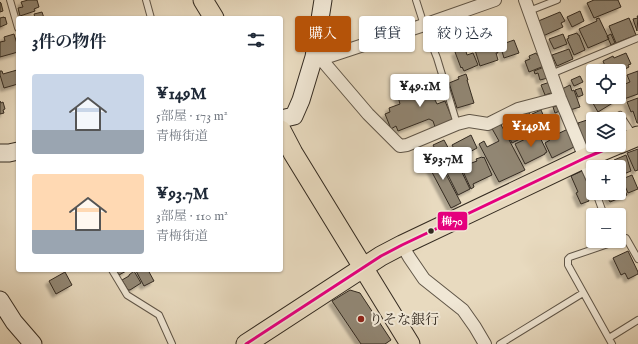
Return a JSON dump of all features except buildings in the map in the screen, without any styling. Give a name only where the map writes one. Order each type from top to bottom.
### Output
[{"type":"main road","points":[[203,0],[213,16]]},
{"type":"main road","points":[[283,134],[293,153],[410,344]]},
{"type":"main road","points":[[246,344],[381,256],[600,152]]},
{"type":"street","points":[[283,119],[294,116],[317,58],[323,0]]},
{"type":"street","points":[[450,16],[495,0]]},
{"type":"street","points":[[527,6],[583,159]]},
{"type":"street","points":[[317,58],[423,25]]},
{"type":"street","points":[[317,58],[368,114],[400,146],[406,145],[457,124],[469,121],[488,124],[518,109],[560,98]]},
{"type":"street","points":[[0,153],[16,151]]},
{"type":"street","points":[[402,245],[424,279],[463,310],[485,344]]},
{"type":"street","points":[[0,300],[14,322],[32,344]]},
{"type":"lane","points":[[10,0],[16,21]]},
{"type":"lane","points":[[146,0],[150,16]]},
{"type":"lane","points":[[416,0],[423,22]]},
{"type":"lane","points":[[527,6],[557,0]]},
{"type":"lane","points":[[551,74],[638,38]]},
{"type":"lane","points":[[435,52],[457,124]]},
{"type":"lane","points":[[626,129],[630,139]]},
{"type":"lane","points":[[583,159],[586,167]]},
{"type":"lane","points":[[626,238],[638,259]]},
{"type":"lane","points":[[596,248],[570,257],[568,259],[568,264],[612,344]]},
{"type":"lane","points":[[113,272],[127,295],[159,316],[172,344]]},
{"type":"lane","points":[[500,344],[583,293]]},
{"type":"lane","points":[[609,338],[638,320]]},
{"type":"transit line","name":"梅70","points":[[246,344],[381,256],[599,152]]},
{"type":"place","name":"りそな銀行","points":[[361,319]]}]
